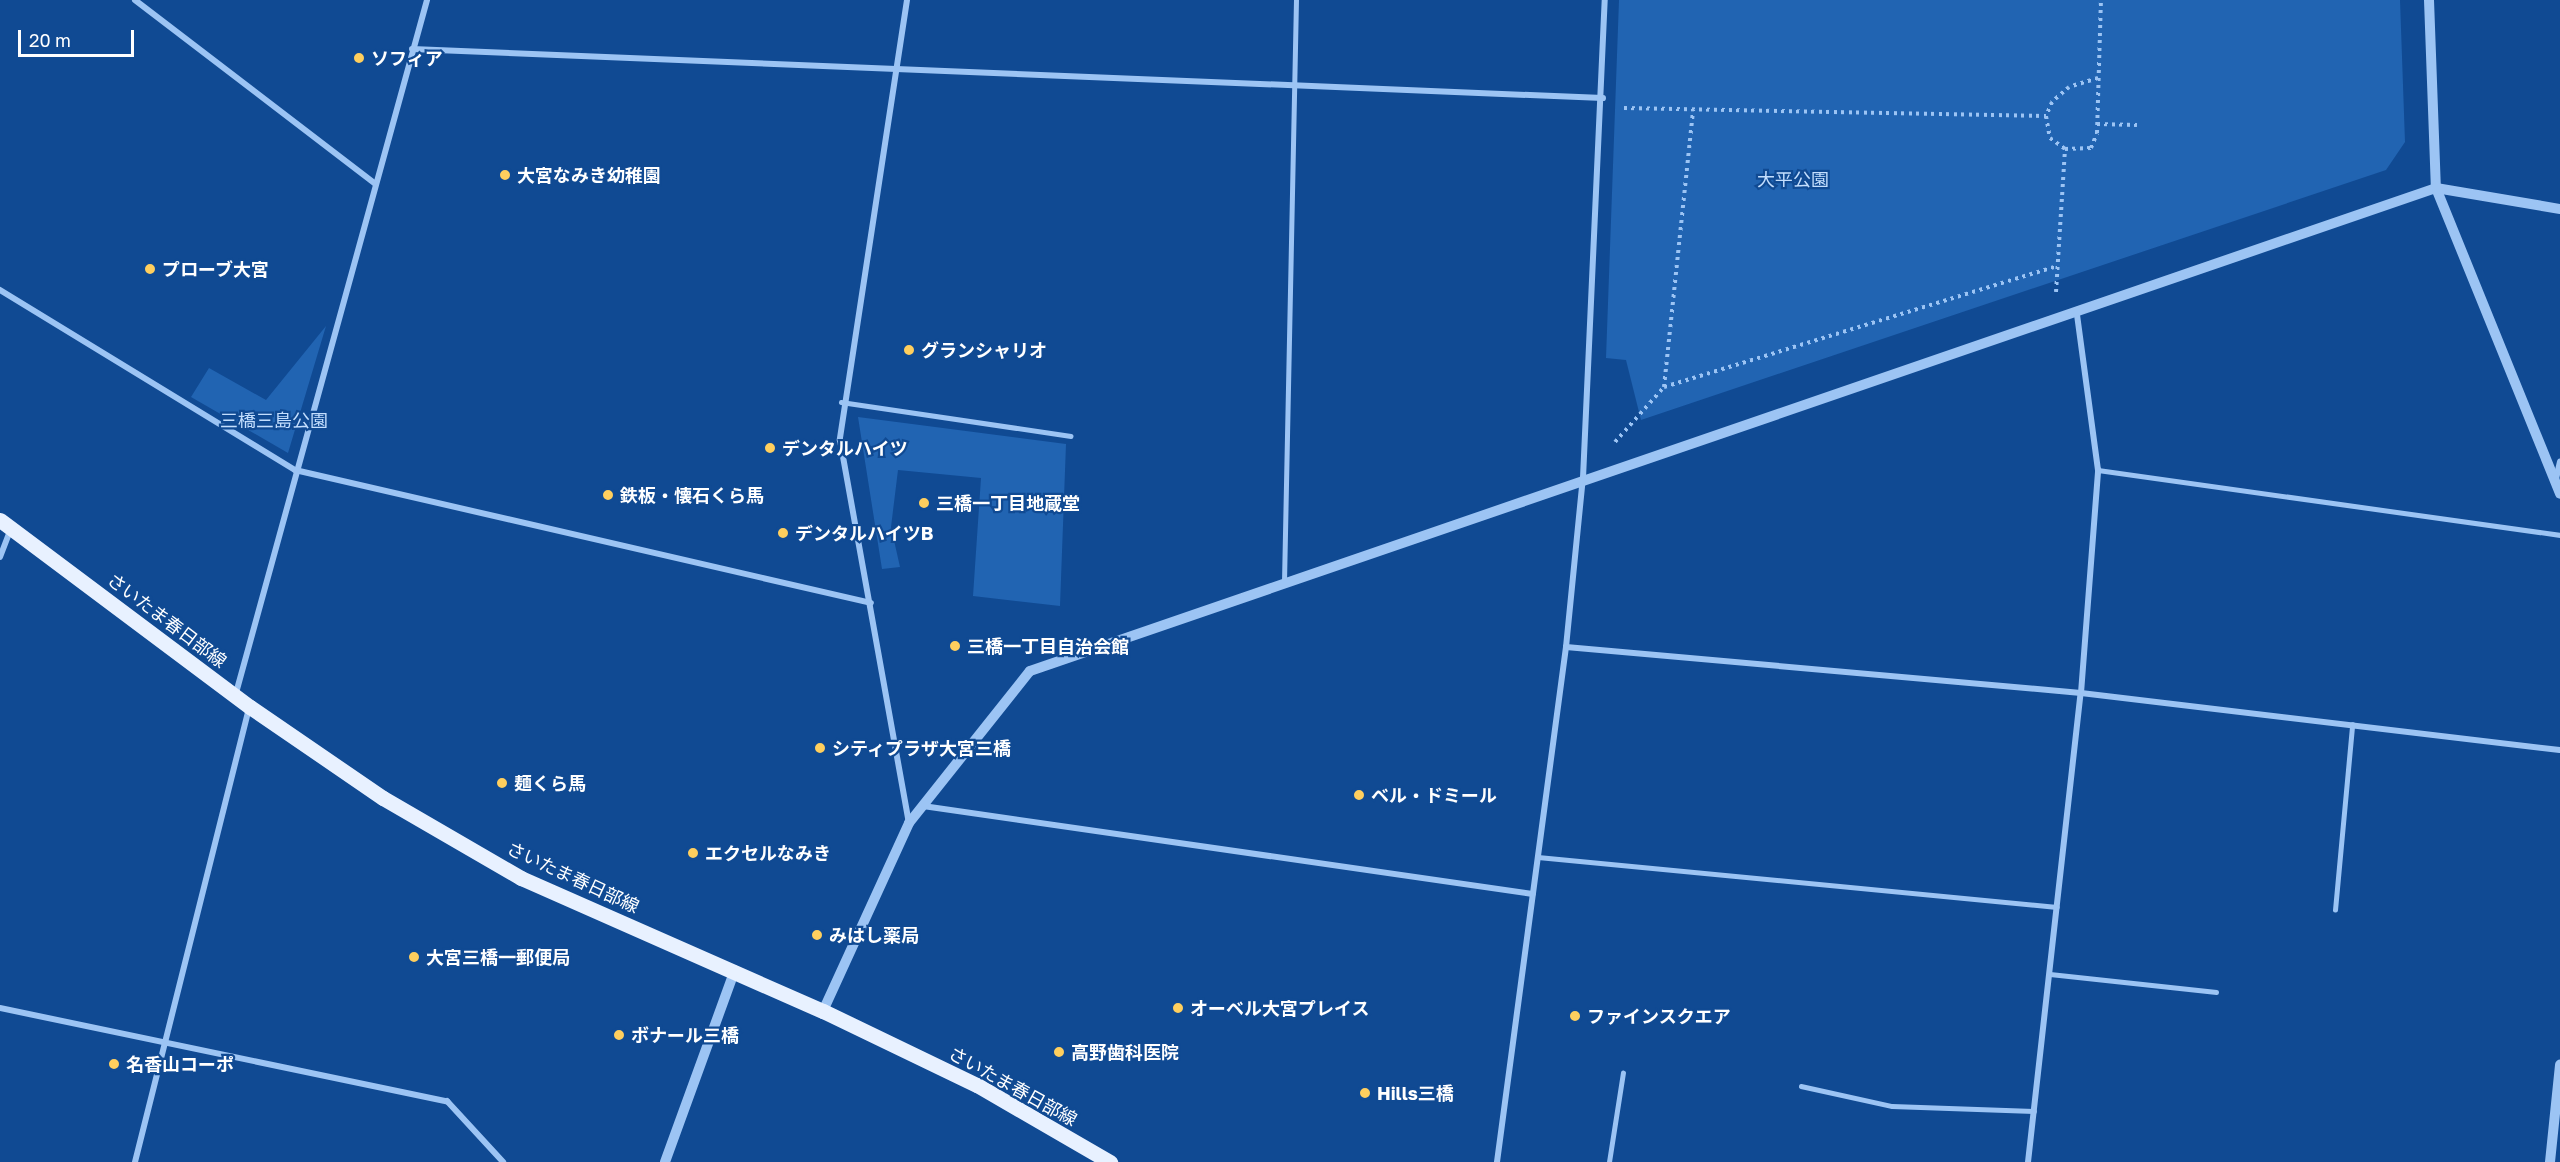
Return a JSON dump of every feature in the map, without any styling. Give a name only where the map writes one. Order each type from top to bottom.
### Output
[{"type":"main road","name":"さいたま春日部線","points":[[6,524],[250,706],[383,798],[521,878],[735,970],[977,1085],[1110,1162]]},
{"type":"street","points":[[135,0],[376,184]]},
{"type":"street","points":[[235,695],[295,470],[427,0]]},
{"type":"street","points":[[907,0],[842,402],[840,440],[909,823]]},
{"type":"street","points":[[1497,1162],[1566,647],[1583,478],[1603,98],[1605,0]]},
{"type":"street","points":[[2429,0],[2436,188],[2560,494]]},
{"type":"street","points":[[412,49],[1603,98]]},
{"type":"street","points":[[823,1011],[909,823],[1030,671],[1284,585],[1583,478],[2054,323],[2436,188],[2560,209]]},
{"type":"street","points":[[0,290],[295,470],[871,603]]},
{"type":"street","points":[[2028,1162],[2081,693],[2098,470],[2077,314]]},
{"type":"street","points":[[2556,480],[2560,461]]},
{"type":"street","points":[[0,557],[6,524]]},
{"type":"street","points":[[1566,647],[2081,693],[2560,750]]},
{"type":"street","points":[[135,1162],[250,706]]},
{"type":"street","points":[[923,806],[1533,894]]},
{"type":"street","points":[[665,1162],[735,970]]},
{"type":"street","points":[[0,1008],[164,1044],[447,1101],[503,1162]]},
{"type":"street","points":[[2550,1162],[2560,1065]]},
{"type":"lane","points":[[1284,585],[1296,0]]},
{"type":"lane","points":[[842,402],[1070,436]]},
{"type":"lane","points":[[2098,470],[2560,535]]},
{"type":"lane","points":[[2335,910],[2352,724]]},
{"type":"lane","points":[[1538,857],[2057,908]]},
{"type":"lane","points":[[2050,974],[2216,992]]},
{"type":"lane","points":[[1610,1162],[1623,1073]]},
{"type":"lane","points":[[1801,1086],[1892,1106],[2034,1111]]},
{"type":"path","points":[[2098,78],[2069,87],[2052,102],[2046,116],[2050,138],[2065,149],[2091,148],[2097,124],[2101,0]]},
{"type":"path","points":[[1602,107],[2046,116]]},
{"type":"path","points":[[1664,387],[1693,110]]},
{"type":"path","points":[[2097,124],[2137,125]]},
{"type":"path","points":[[2054,323],[2065,149]]},
{"type":"path","points":[[1583,478],[1664,387],[2058,266]]},
{"type":"green space","name":"大平公園","points":[[1619,0],[2400,0],[2405,142],[2386,170],[1641,420],[1626,360],[1606,358]]},
{"type":"green space","name":"三橋三島公園","points":[[326,326],[288,453],[191,397],[209,368],[266,400]]},
{"type":"green space","points":[[858,417],[1066,444],[1060,606],[973,596],[981,478],[898,470],[891,527],[900,567],[882,569]]},
{"type":"place","name":"ソフィア","points":[[359,58]]},
{"type":"place","name":"大宮なみき幼稚園","points":[[505,175]]},
{"type":"place","name":"プローブ大宮","points":[[150,269]]},
{"type":"place","name":"グランシャリオ","points":[[909,350]]},
{"type":"place","name":"デンタルハイツ","points":[[770,448]]},
{"type":"place","name":"鉄板・懐石くら馬","points":[[608,495]]},
{"type":"place","name":"三橋一丁目地蔵堂","points":[[924,503]]},
{"type":"place","name":"デンタルハイツB","points":[[783,533]]},
{"type":"place","name":"三橋一丁目自治会館","points":[[955,646]]},
{"type":"place","name":"シティプラザ大宮三橋","points":[[820,748]]},
{"type":"place","name":"麺くら馬","points":[[502,783]]},
{"type":"place","name":"ベル・ドミール","points":[[1359,795]]},
{"type":"place","name":"エクセルなみき","points":[[693,853]]},
{"type":"place","name":"みはし薬局","points":[[817,935]]},
{"type":"place","name":"大宮三橋一郵便局","points":[[414,957]]},
{"type":"place","name":"オーベル大宮プレイス","points":[[1178,1008]]},
{"type":"place","name":"ファインスクエア","points":[[1575,1016]]},
{"type":"place","name":"ボナール三橋","points":[[619,1035]]},
{"type":"place","name":"高野歯科医院","points":[[1059,1052]]},
{"type":"place","name":"名香山コーポ","points":[[114,1064]]},
{"type":"place","name":"Hills三橋","points":[[1365,1093]]}]
